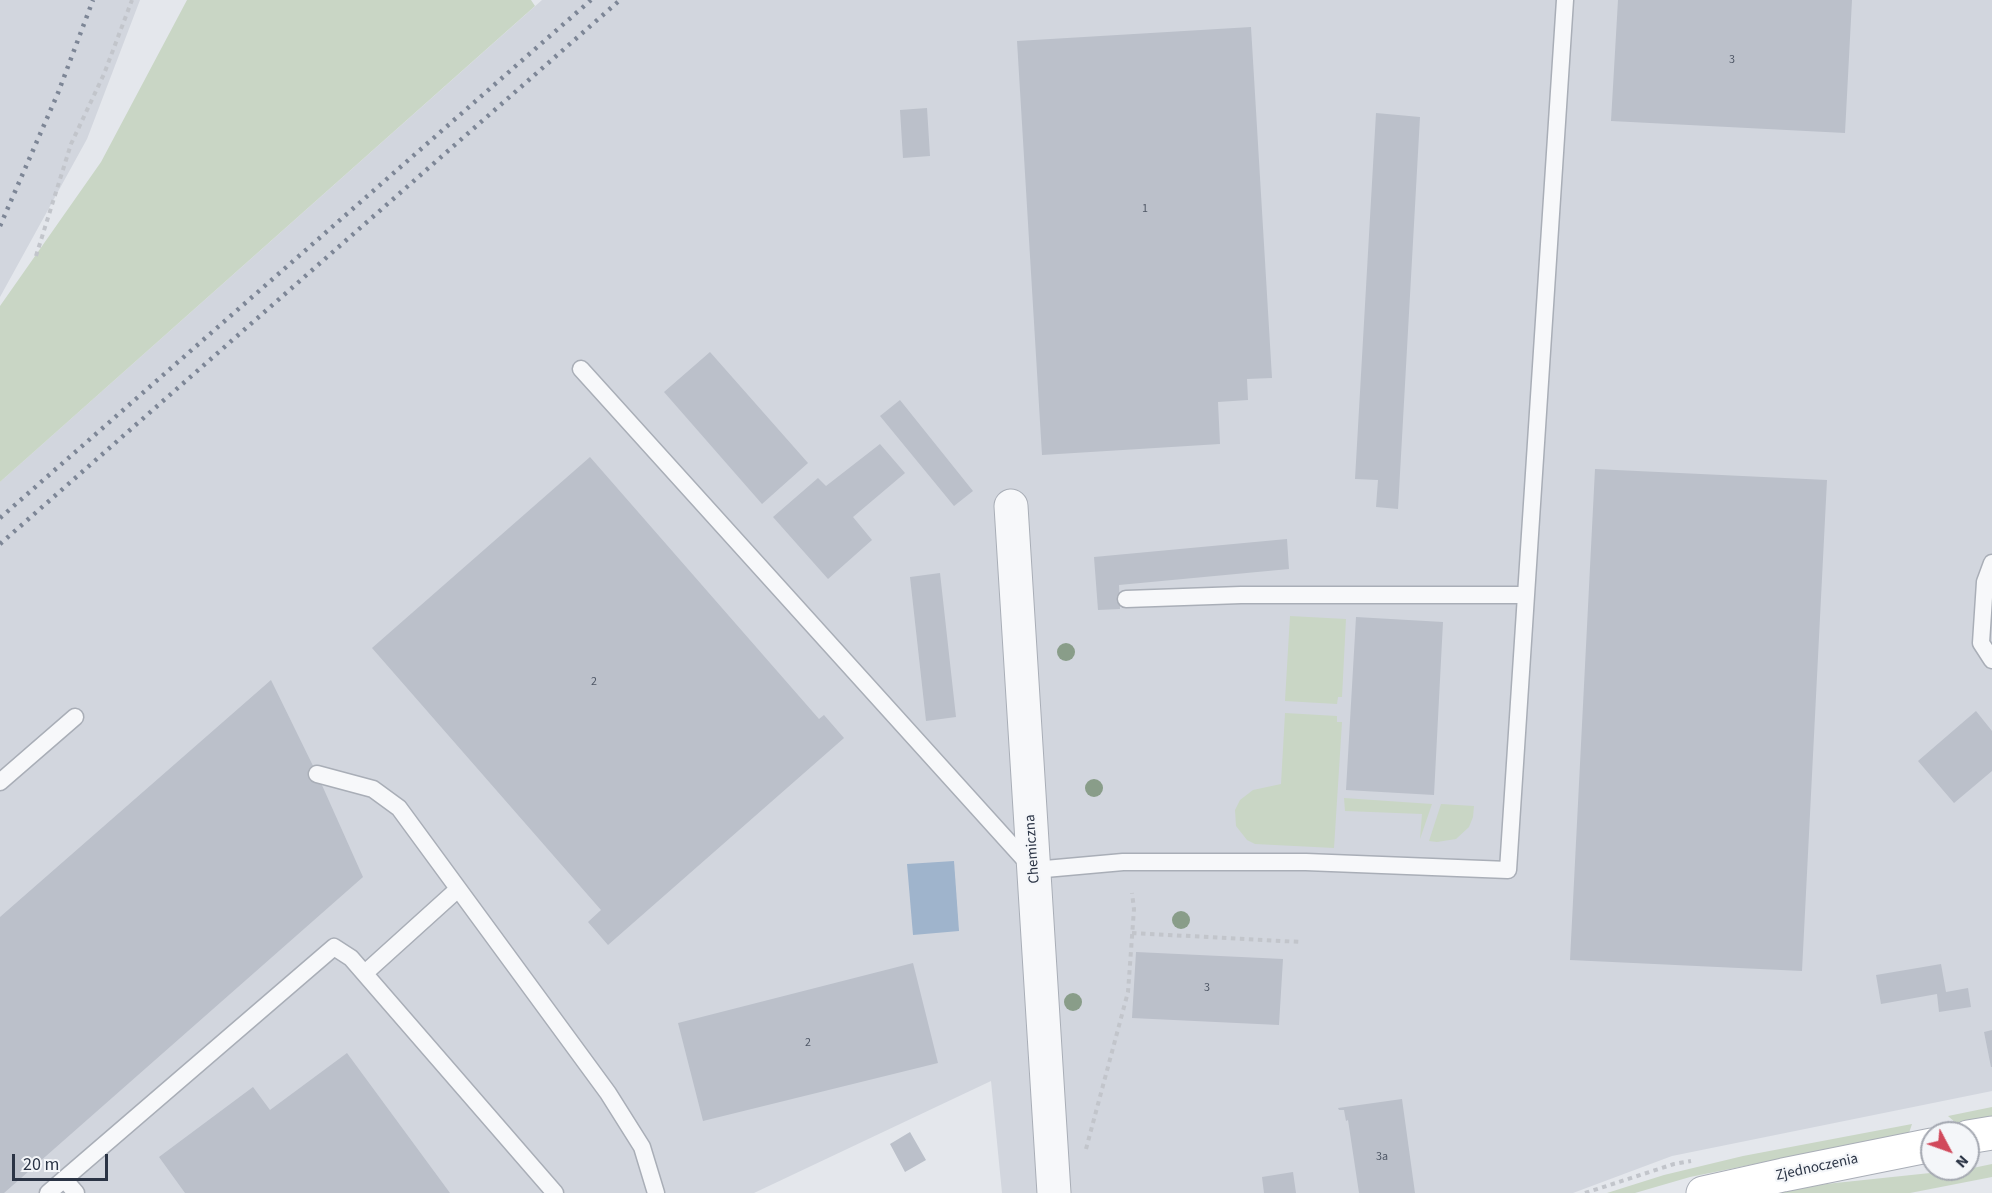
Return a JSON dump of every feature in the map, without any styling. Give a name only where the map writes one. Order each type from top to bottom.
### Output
[{"type":"main road","name":"Zjednoczenia","points":[[1703,1193],[1793,1172],[1920,1147]]},
{"type":"street","name":"Chemiczna","points":[[1011,506],[1054,1193]]},
{"type":"lane","points":[[581,369],[1034,870],[1124,862],[1295,862],[1509,870],[1564,0]]},
{"type":"lane","points":[[1992,562],[1985,582],[1988,587],[1982,643],[1992,660]]},
{"type":"lane","points":[[1126,599],[1241,595],[1526,595]]},
{"type":"lane","points":[[0,782],[75,717]]},
{"type":"lane","points":[[317,774],[373,789],[399,808],[608,1093],[642,1147],[656,1193]]},
{"type":"lane","points":[[364,973],[458,888]]},
{"type":"lane","points":[[48,1193],[334,947],[351,958],[555,1193]]},
{"type":"lane","points":[[64,1179],[76,1193]]},
{"type":"path","points":[[36,256],[71,144],[104,74],[132,0]]},
{"type":"path","points":[[1084,1155],[1128,992],[1132,893]]},
{"type":"path","points":[[1132,933],[1302,942]]},
{"type":"shaded area","points":[[0,0],[140,0],[87,139],[0,297]]},
{"type":"shaded area","points":[[542,0],[1992,0],[1992,1091],[1672,1156],[1573,1193],[1002,1193],[991,1081],[754,1193],[0,1193],[0,482]]},
{"type":"green space","points":[[187,0],[531,0],[535,6],[0,482],[0,306],[101,162]]},
{"type":"green space","points":[[1290,616],[1346,619],[1342,697],[1338,697],[1337,704],[1285,701]]},
{"type":"green space","points":[[1285,713],[1337,716],[1337,722],[1342,722],[1334,848],[1255,844],[1247,840],[1236,826],[1235,810],[1240,800],[1253,790],[1281,784]]},
{"type":"green space","points":[[1344,798],[1432,804],[1420,839],[1422,814],[1345,811]]},
{"type":"green space","points":[[1441,804],[1474,806],[1473,817],[1469,827],[1456,839],[1429,841]]},
{"type":"green space","points":[[1992,1107],[1992,1116],[1954,1121],[1948,1116]]},
{"type":"green space","points":[[1912,1124],[1909,1133],[1690,1177],[1635,1193],[1607,1193],[1664,1175],[1743,1156]]},
{"type":"green space","points":[[1992,1164],[1992,1177],[1980,1179],[1980,1166]]},
{"type":"green space","points":[[1920,1174],[1920,1181],[1972,1181],[1910,1193],[1768,1193]]},
{"type":"water","points":[[954,861],[959,931],[913,935],[907,864]]},
{"type":"building","points":[[1618,0],[1852,0],[1845,133],[1611,121]]},
{"type":"building","points":[[1251,27],[1272,378],[1247,379],[1248,400],[1218,402],[1220,444],[1042,455],[1017,41]]},
{"type":"building","points":[[927,108],[930,156],[903,158],[900,110]]},
{"type":"building","points":[[1376,113],[1420,117],[1398,509],[1376,507],[1378,480],[1355,479]]},
{"type":"building","points":[[710,352],[808,463],[762,504],[664,392]]},
{"type":"building","points":[[900,400],[973,491],[954,506],[880,416]]},
{"type":"building","points":[[880,444],[905,473],[853,517],[872,540],[828,579],[773,517],[818,478],[826,486]]},
{"type":"building","points":[[590,457],[819,719],[824,715],[844,738],[608,945],[588,922],[601,910],[372,648]]},
{"type":"building","points":[[1595,469],[1827,480],[1802,971],[1570,960]]},
{"type":"building","points":[[1287,539],[1289,569],[1119,585],[1120,609],[1098,610],[1094,557]]},
{"type":"building","points":[[940,573],[956,717],[926,721],[910,577]]},
{"type":"building","points":[[1356,617],[1443,622],[1434,795],[1346,790]]},
{"type":"building","points":[[271,680],[317,774],[363,877],[4,1193],[0,1193],[0,917]]},
{"type":"building","points":[[1976,711],[1992,731],[1992,771],[1954,803],[1918,761]]},
{"type":"building","points":[[1136,952],[1283,959],[1279,1025],[1132,1018]]},
{"type":"building","points":[[913,963],[938,1063],[703,1121],[678,1023]]},
{"type":"building","points":[[1941,964],[1946,992],[1968,988],[1971,1007],[1939,1012],[1937,994],[1881,1004],[1876,975]]},
{"type":"building","points":[[1992,1030],[1992,1067],[1991,1067],[1984,1032]]},
{"type":"building","points":[[347,1053],[450,1193],[185,1193],[159,1157],[253,1087],[270,1110]]},
{"type":"building","points":[[1402,1099],[1415,1193],[1359,1193],[1348,1120],[1346,1121],[1344,1110],[1338,1108]]},
{"type":"building","points":[[910,1132],[926,1160],[905,1172],[890,1144]]},
{"type":"building","points":[[1293,1172],[1296,1193],[1264,1193],[1262,1177]]},
{"type":"railway","points":[[0,226],[58,93],[93,0]]},
{"type":"railway","points":[[0,518],[591,0]]},
{"type":"railway","points":[[0,544],[620,0]]}]
